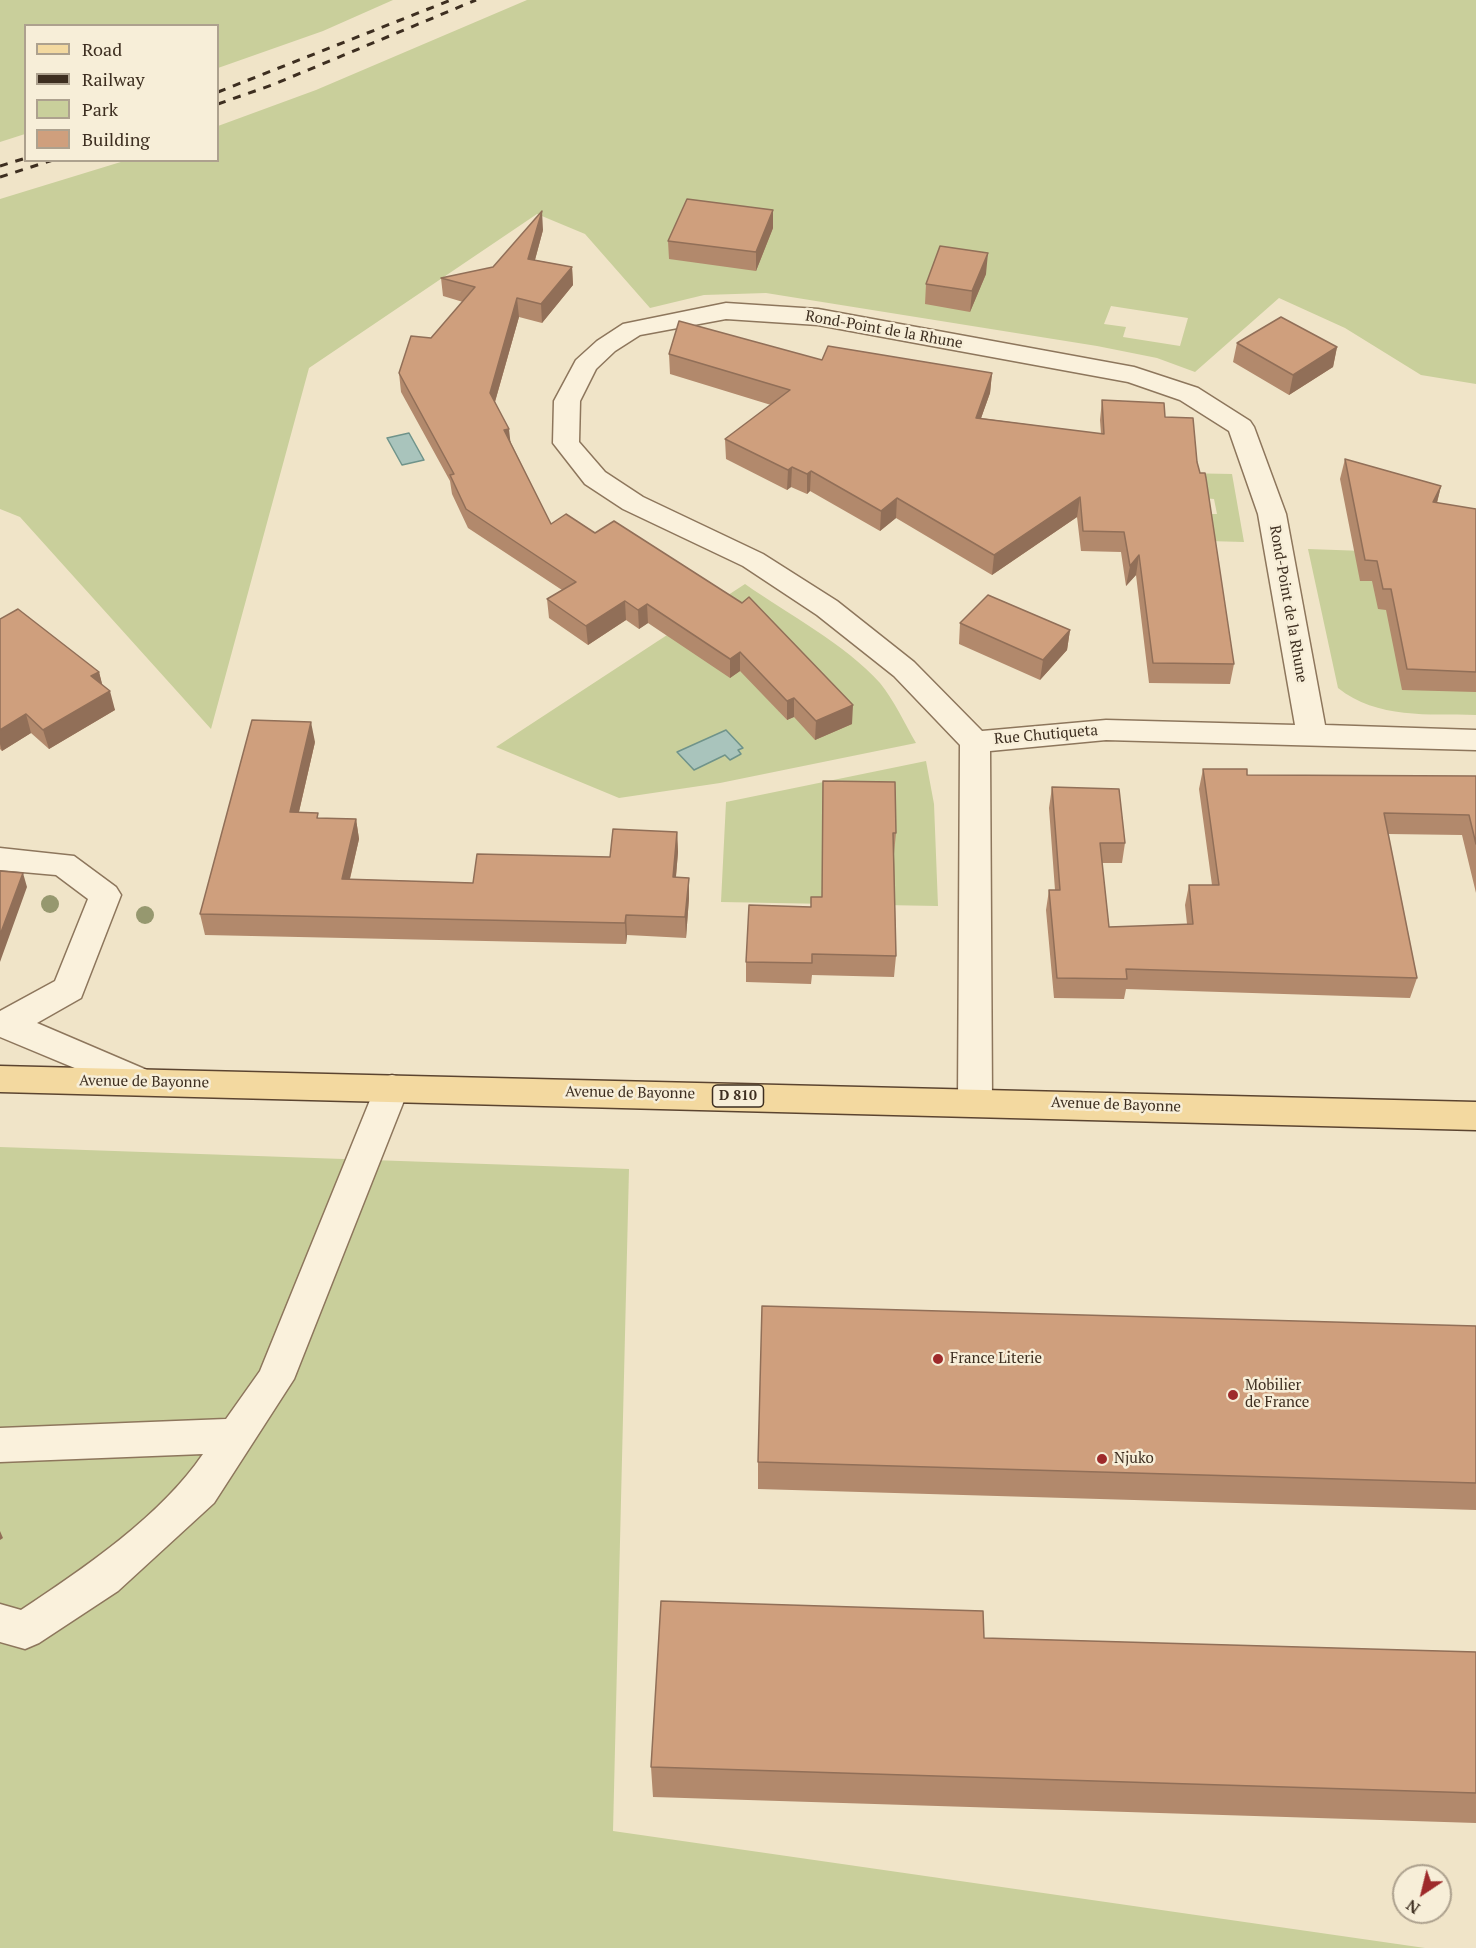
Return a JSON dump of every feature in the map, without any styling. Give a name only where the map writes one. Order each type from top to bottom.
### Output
[{"type":"main road","name":"Avenue de Bayonne","points":[[0,1079],[975,1101],[1476,1116]]},
{"type":"street","name":"Rond-Point de la Rhune","points":[[975,742],[904,669],[827,608],[753,560],[633,503],[595,478],[566,443],[567,401],[585,365],[606,346],[632,329],[726,311],[818,317],[1134,375],[1190,394],[1241,428],[1272,514],[1312,736]]},
{"type":"street","name":"Rue Chutiqueta","points":[[975,1101],[975,742],[1106,729],[1476,740]]},
{"type":"street","points":[[0,859],[63,864],[105,895],[69,989],[4,1024]]},
{"type":"street","points":[[4,1024],[142,1082]]},
{"type":"street","points":[[0,1623],[25,1630],[104,1578],[200,1491],[275,1379],[392,1088]]},
{"type":"street","points":[[0,1445],[237,1436]]},
{"type":"green space","points":[[0,0],[393,0],[323,31],[219,68],[219,24],[24,24],[24,134],[0,142]]},
{"type":"green space","points":[[527,0],[1476,0],[1476,384],[1421,375],[1345,328],[1279,298],[1195,372],[1157,358],[1097,346],[766,293],[704,295],[650,308],[585,234],[537,214],[309,368],[211,729],[20,517],[0,509],[0,199],[121,162],[219,162],[219,126],[316,90]],"holes":[[[1111,306],[1188,318],[1180,346],[1123,337],[1126,327],[1104,324]]]},
{"type":"green space","points":[[1077,471],[1232,474],[1244,542],[1208,541],[1204,514],[1217,514],[1214,499]]},
{"type":"green space","points":[[1308,549],[1476,555],[1476,715],[1404,713],[1386,710],[1353,698],[1338,688]]},
{"type":"green space","points":[[745,584],[816,630],[866,669],[890,697],[916,743],[720,783],[619,798],[496,747]],"holes":[[[741,670],[805,675],[794,717],[787,720]]]},
{"type":"green space","points":[[926,761],[934,804],[938,906],[721,902],[726,802]]},
{"type":"green space","points":[[0,1147],[629,1169],[613,1831],[1425,1948],[0,1948]]},
{"type":"water","points":[[409,433],[424,460],[402,465],[387,438]]},
{"type":"water","points":[[726,730],[743,748],[738,750],[741,754],[730,760],[725,755],[694,770],[677,752]]},
{"type":"building","points":[[687,199],[773,210],[756,252],[668,241]]},
{"type":"building","points":[[542,211],[528,259],[572,267],[541,304],[517,298],[490,393],[509,429],[504,430],[551,524],[566,514],[595,533],[614,521],[742,603],[749,597],[853,705],[816,721],[794,698],[787,701],[740,652],[730,659],[647,604],[638,610],[625,601],[586,626],[547,599],[576,582],[466,509],[450,475],[454,474],[399,373],[411,336],[431,338],[475,287],[441,278],[493,267]]},
{"type":"building","points":[[940,246],[988,253],[972,291],[926,284]]},
{"type":"building","points":[[1281,317],[1337,347],[1293,375],[1237,343]]},
{"type":"building","points":[[679,321],[822,360],[828,346],[992,373],[976,418],[1104,434],[1102,400],[1164,403],[1165,417],[1193,418],[1197,462],[1200,473],[1205,473],[1206,478],[1234,664],[1153,663],[1139,555],[1130,566],[1124,532],[1083,531],[1080,497],[994,555],[897,498],[881,511],[811,471],[807,474],[792,467],[788,470],[725,439],[790,390],[669,354]]},
{"type":"building","points":[[1345,459],[1441,486],[1433,502],[1476,509],[1476,672],[1407,669],[1391,589],[1383,589],[1377,561],[1365,560]]},
{"type":"building","points":[[988,595],[1070,630],[1043,660],[960,623]]},
{"type":"building","points":[[18,609],[99,672],[91,676],[110,691],[43,730],[26,714],[0,730],[0,619]]},
{"type":"building","points":[[252,720],[311,722],[290,812],[318,813],[317,818],[356,819],[342,879],[473,883],[477,854],[610,857],[613,829],[677,832],[673,877],[689,878],[685,917],[626,915],[625,923],[200,914]]},
{"type":"building","points":[[1203,769],[1247,769],[1247,775],[1476,776],[1476,844],[1469,815],[1384,813],[1417,978],[1126,969],[1127,979],[1057,978],[1049,890],[1060,890],[1052,787],[1119,789],[1125,843],[1100,843],[1109,927],[1193,924],[1189,885],[1219,885]]},
{"type":"building","points":[[823,781],[895,782],[896,833],[893,833],[896,956],[812,954],[812,963],[746,962],[749,905],[811,907],[811,897],[822,897]]},
{"type":"building","points":[[0,871],[23,873],[0,935]]},
{"type":"building","points":[[762,1306],[1476,1326],[1476,1483],[758,1462]]},
{"type":"building","points":[[661,1601],[983,1611],[984,1638],[1476,1652],[1476,1793],[651,1767]]},
{"type":"railway","points":[[219,92],[451,0]]},
{"type":"railway","points":[[219,104],[272,85],[476,0]]},
{"type":"railway","points":[[0,166],[24,159]]},
{"type":"railway","points":[[0,177],[47,162]]},
{"type":"place","name":"France Literie","points":[[938,1359]]},
{"type":"place","name":"Mobilier de France","points":[[1233,1395]]},
{"type":"place","name":"Njuko","points":[[1102,1459]]}]
